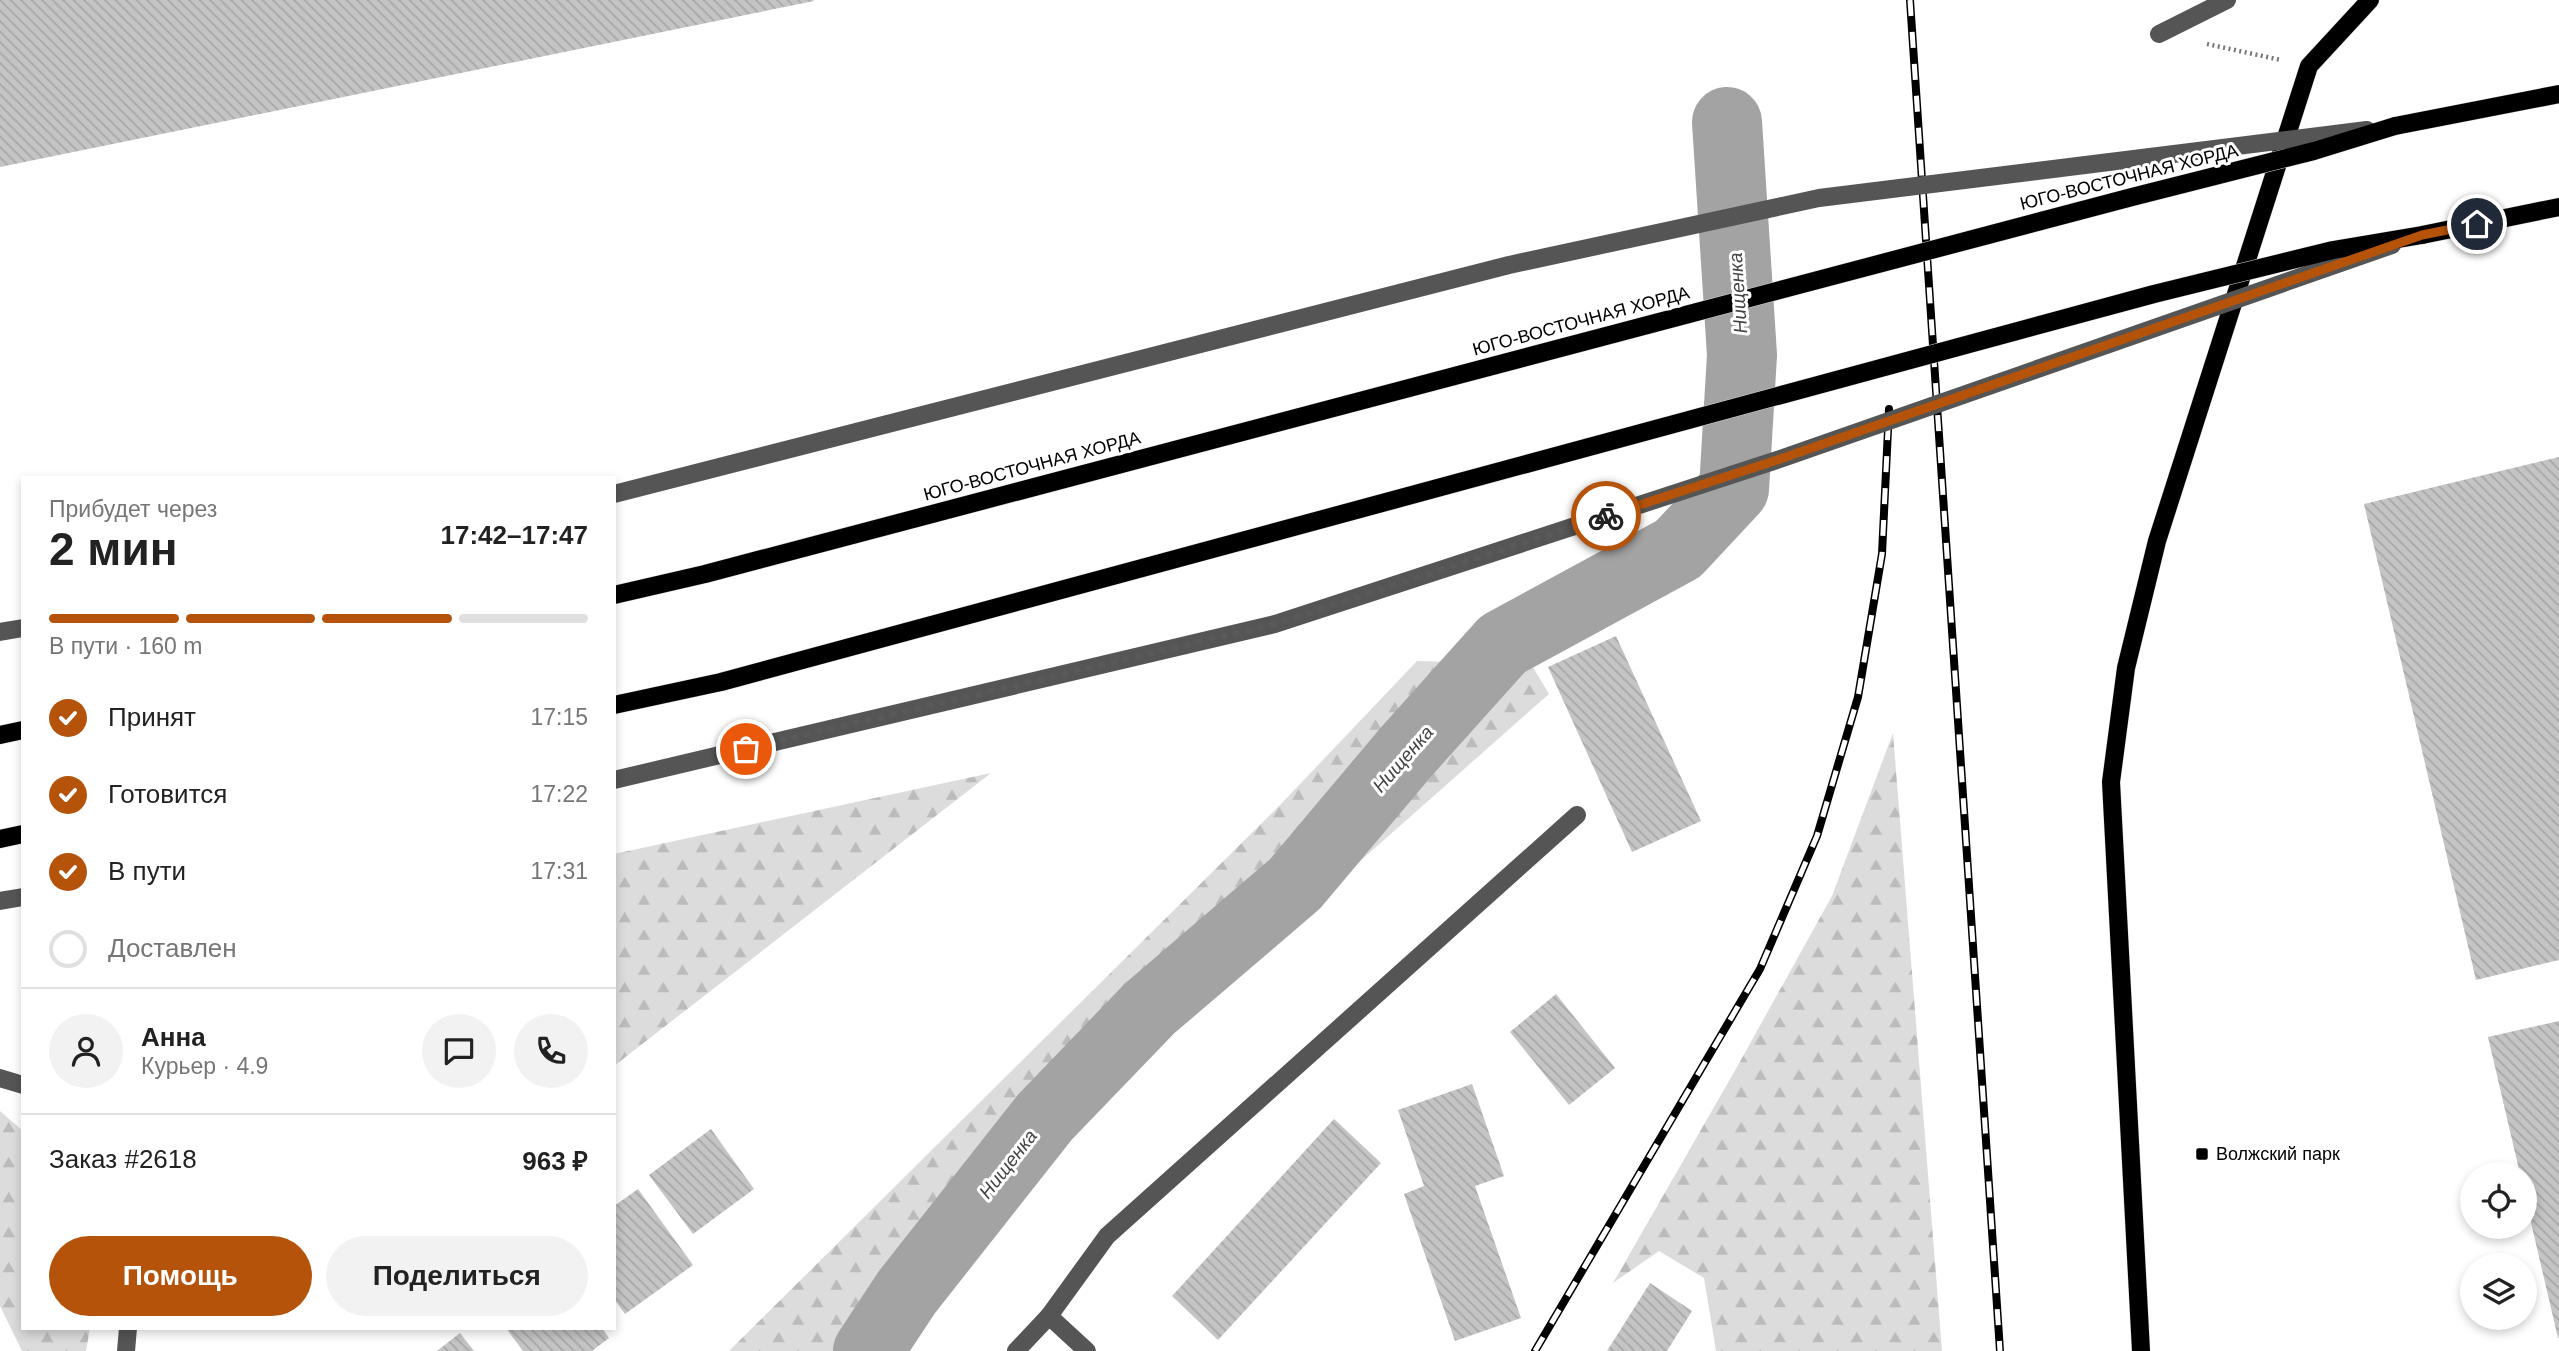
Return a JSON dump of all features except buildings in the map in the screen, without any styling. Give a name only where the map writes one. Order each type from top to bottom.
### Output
[{"type":"main road","points":[[2141,1351],[2111,782],[2126,668],[2157,541],[2309,66],[2370,0]]},
{"type":"main road","name":"ЮГО-ВОСТОЧНАЯ ХОРДА","points":[[616,594],[705,574],[2314,151],[2395,126],[2559,94]]},
{"type":"main road","points":[[616,705],[721,682],[2154,294],[2333,250],[2559,207]]},
{"type":"main road","points":[[0,735],[21,730]]},
{"type":"main road","points":[[0,839],[21,834]]},
{"type":"street","points":[[2159,34],[2227,0]]},
{"type":"street","points":[[616,493],[1509,265],[1819,198],[2395,126]]},
{"type":"street","points":[[616,780],[1275,624],[1780,459],[2422,235]]},
{"type":"street","points":[[0,632],[21,628]]},
{"type":"street","points":[[1016,1351],[1049,1316],[1107,1236],[1577,815]]},
{"type":"street","points":[[0,901],[21,897]]},
{"type":"street","points":[[0,1078],[21,1083]]},
{"type":"street","points":[[1049,1316],[1087,1351]]},
{"type":"street","points":[[126,1351],[128,1330]]},
{"type":"path","points":[[2159,34],[2292,62]]},
{"type":"green space","points":[[1417,661],[1531,664],[1549,694],[1142,1054],[850,1351],[729,1351],[1282,803]]},
{"type":"green space","points":[[1893,733],[1942,1351],[1716,1351],[1704,1278],[1659,1251],[1613,1283],[1832,896]]},
{"type":"green space","points":[[991,773],[616,1064],[616,854]]},
{"type":"green space","points":[[0,1111],[21,1129],[21,1330],[90,1330],[86,1351],[22,1351],[0,1306]]},
{"type":"waterway","name":"Нищенка","points":[[868,1351],[907,1292],[1045,1117],[1150,1008],[1295,884],[1406,752],[1503,644],[1678,549],[1734,489],[1742,355],[1727,122]]},
{"type":"railway","points":[[1910,0],[2000,1351]]},
{"type":"railway","points":[[1535,1351],[1760,969],[1817,836],[1858,697],[1882,554],[1889,409]]},
{"type":"way so far","points":[[746,749],[1275,624],[1606,516]]},
{"type":"place","name":"Волжский парк","points":[[2202,1154]]},
{"type":"route","points":[[1606,516],[1780,459],[2422,235],[2477,224]]}]
